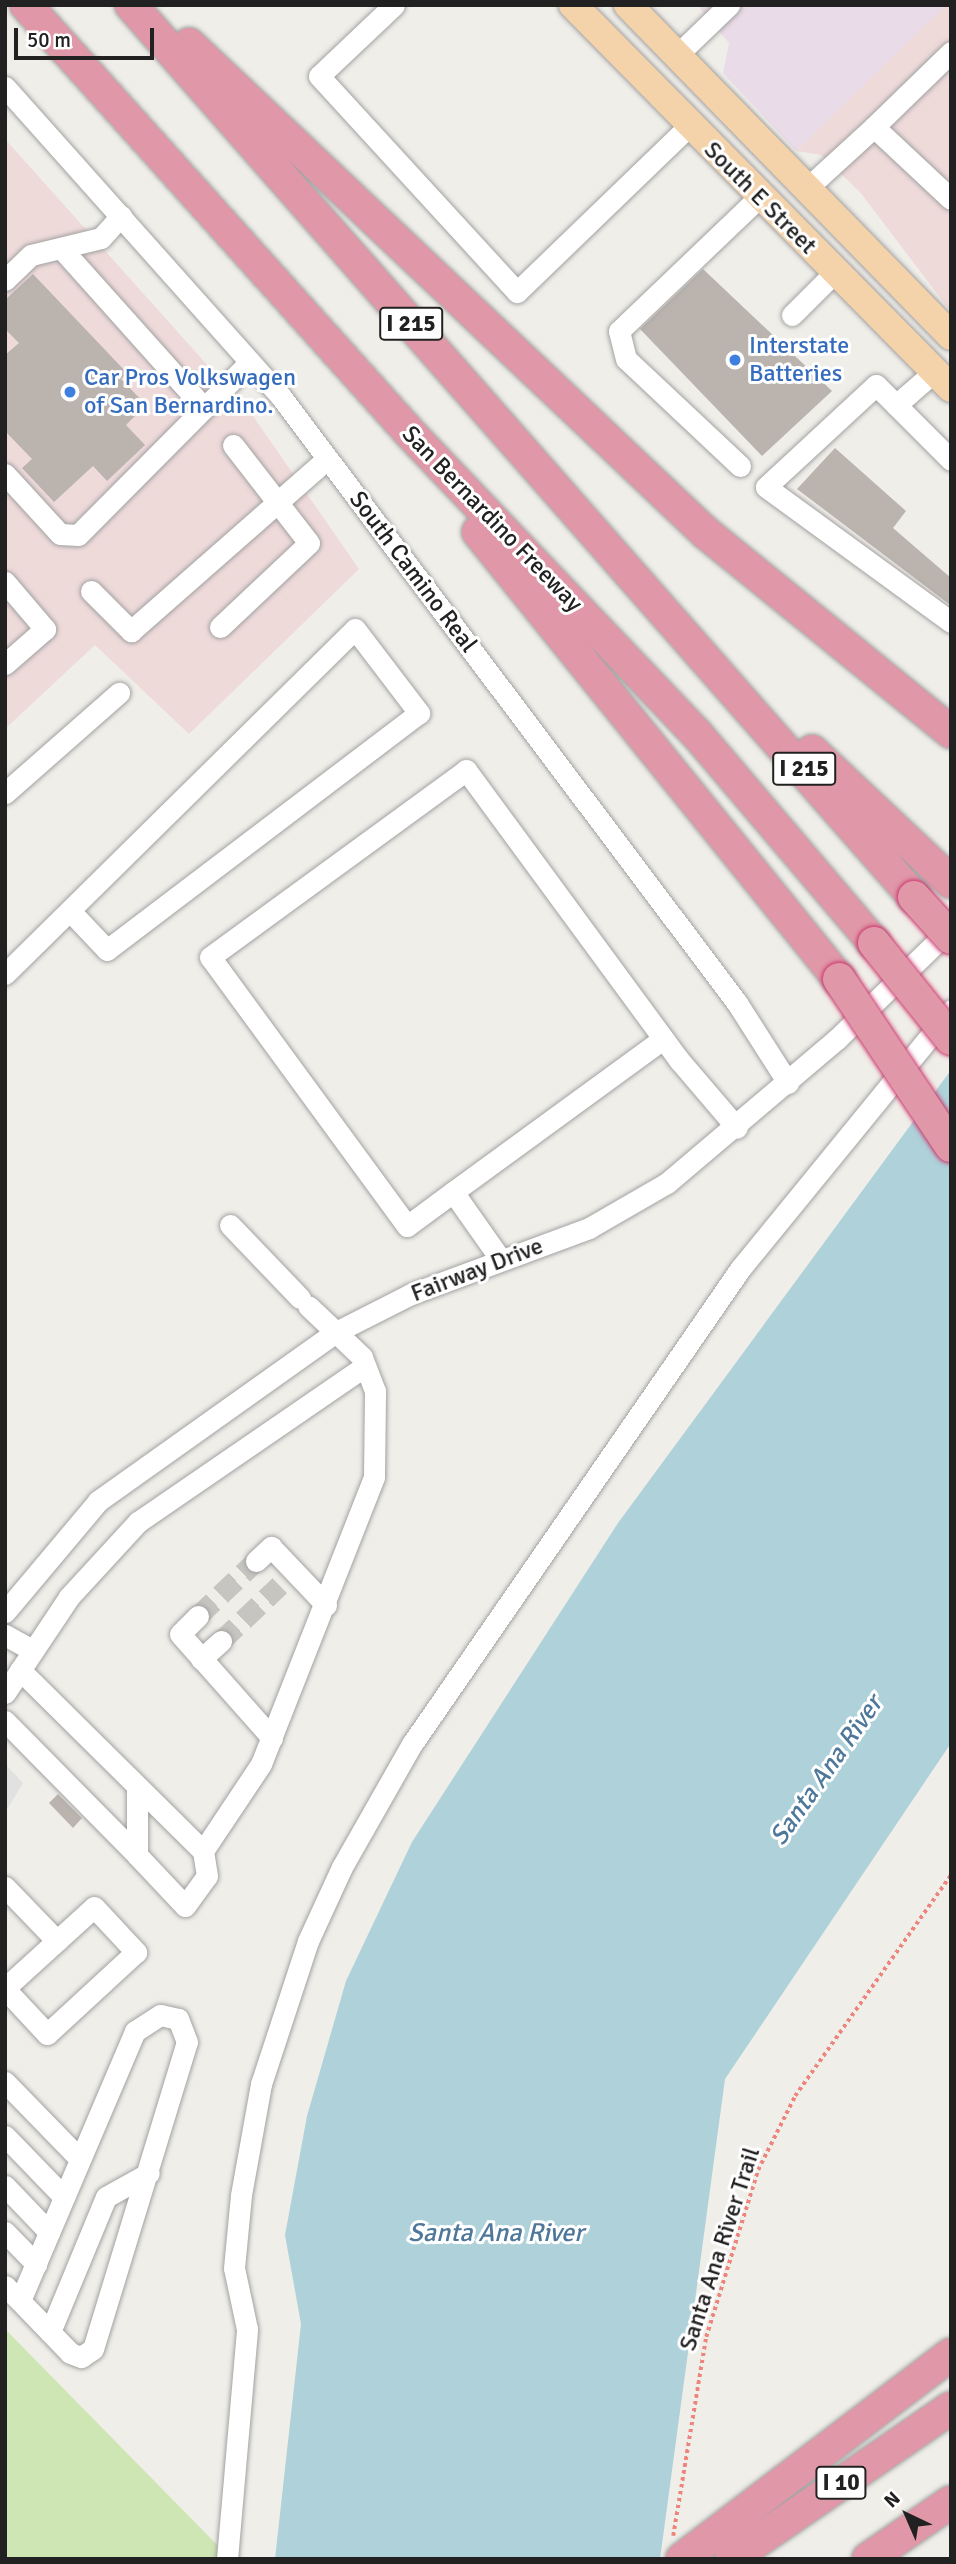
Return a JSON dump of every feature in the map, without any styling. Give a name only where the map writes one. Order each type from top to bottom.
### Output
[{"type":"highway","name":"San Bernardino Freeway","points":[[26,5],[410,433],[696,733],[874,943],[951,1039]]},
{"type":"highway","name":"I 215","points":[[131,5],[694,640],[951,939]]},
{"type":"highway","points":[[148,5],[706,533],[940,724]]},
{"type":"highway","points":[[410,433],[471,523],[839,979],[951,1146]]},
{"type":"highway","points":[[694,640],[945,876]]},
{"type":"highway","points":[[684,2549],[951,2354]]},
{"type":"highway","name":"I 10","points":[[731,2559],[951,2408]]},
{"type":"highway","points":[[868,2559],[951,2502]]},
{"type":"main road","name":"South E Street","points":[[573,5],[758,198],[942,380]]},
{"type":"main road","name":"South E Street","points":[[628,5],[805,190],[951,336]]},
{"type":"street","points":[[394,5],[319,76],[517,292],[690,126]]},
{"type":"street","points":[[676,55],[729,5]]},
{"type":"street","points":[[805,190],[951,52]]},
{"type":"street","name":"South Camino Real","points":[[5,87],[250,362],[327,459],[737,1003],[788,1083]]},
{"type":"street","points":[[874,127],[951,199]]},
{"type":"street","points":[[740,466],[626,359],[619,331],[758,198]]},
{"type":"street","points":[[5,280],[31,255],[101,238],[121,216]]},
{"type":"street","points":[[61,248],[204,408]]},
{"type":"street","points":[[792,315],[834,273]]},
{"type":"street","points":[[5,474],[60,534],[78,534],[250,362]]},
{"type":"street","points":[[896,405],[942,380]]},
{"type":"street","points":[[951,460],[876,385],[766,487],[951,622]]},
{"type":"street","points":[[220,628],[309,543],[279,499],[233,445]]},
{"type":"street","points":[[91,592],[131,631],[327,459]]},
{"type":"street","points":[[5,582],[45,628],[5,663]]},
{"type":"street","points":[[5,974],[355,629],[419,713],[107,950],[70,911]]},
{"type":"street","points":[[5,793],[119,693]]},
{"type":"street","points":[[663,1039],[407,1226],[210,957],[466,770],[663,1039],[737,1128]]},
{"type":"street","name":"Fairway Drive","points":[[5,1612],[98,1502],[334,1333],[411,1294],[589,1228],[667,1183],[737,1128],[788,1083],[951,928]]},
{"type":"street","points":[[228,2559],[247,2329],[234,2268],[241,2195],[261,2084],[308,1941],[342,1867],[412,1744],[740,1269],[951,1010]]},
{"type":"street","points":[[453,1192],[501,1260]]},
{"type":"street","points":[[204,1851],[231,1816],[272,1738],[374,1477],[375,1391],[365,1366],[230,1225]]},
{"type":"street","points":[[5,1694],[32,1650],[138,1522],[365,1366]]},
{"type":"street","points":[[256,1561],[271,1547],[287,1578],[326,1605]]},
{"type":"street","points":[[198,1616],[180,1634],[272,1738]]},
{"type":"street","points":[[5,1634],[32,1650]]},
{"type":"street","points":[[201,1659],[221,1641]]},
{"type":"street","points":[[5,1721],[185,1906],[206,1876],[204,1851],[20,1670]]},
{"type":"street","points":[[137,1788],[138,1855]]},
{"type":"street","points":[[5,1887],[57,1941]]},
{"type":"street","points":[[94,1907],[136,1952],[47,2034],[5,1989],[57,1941],[94,1907]]},
{"type":"street","points":[[160,2015],[178,2019],[187,2042],[149,2173],[93,2349],[81,2357],[70,2353],[13,2294],[36,2264],[135,2031],[160,2015]]},
{"type":"street","points":[[5,2082],[80,2159]]},
{"type":"street","points":[[5,2136],[64,2197]]},
{"type":"street","points":[[50,2332],[106,2197],[149,2173]]},
{"type":"street","points":[[5,2186],[49,2232]]},
{"type":"street","points":[[5,2232],[36,2264]]},
{"type":"path","name":"Santa Ana River Trail","points":[[684,2549],[706,2337],[758,2170],[795,2096],[951,1875]]},
{"type":"shaded area","points":[[697,5],[946,5],[796,151],[723,73],[729,43]]},
{"type":"shaded area","points":[[944,5],[951,5],[951,312],[860,192],[821,155],[796,151]]},
{"type":"shaded area","points":[[5,139],[253,416],[359,569],[189,734],[95,645],[5,729]]},
{"type":"shaded area","points":[[5,1764],[23,1783],[5,1813]]},
{"type":"green space","points":[[5,2329],[231,2559],[5,2559]]},
{"type":"water","name":"Santa Ana River","points":[[951,1070],[951,1743],[725,2079],[660,2559],[275,2559],[301,2324],[285,2235],[307,2116],[346,1981],[412,1842],[618,1523]]},
{"type":"building","name":"Interstate Batteries","points":[[703,269],[832,391],[762,456],[640,329]]},
{"type":"building","name":"Car Pros Volkswagen of San Bernardino.","points":[[33,274],[127,373],[121,379],[146,405],[126,425],[145,445],[107,481],[93,466],[54,502],[22,468],[32,459],[5,431],[5,355],[19,343],[5,329],[5,300]]},
{"type":"building","points":[[835,448],[906,511],[893,528],[951,578],[949,604],[797,489]]},
{"type":"building","points":[[58,1794],[82,1818],[73,1828],[49,1803]]},
{"type":"tunnel","points":[[198,1616],[256,1561]]},
{"type":"tunnel","points":[[221,1641],[280,1585]]},
{"type":"place","name":"Interstate Batteries","points":[[735,360]]},
{"type":"place","name":"Car Pros Volkswagen of San Bernardino.","points":[[70,392]]}]
